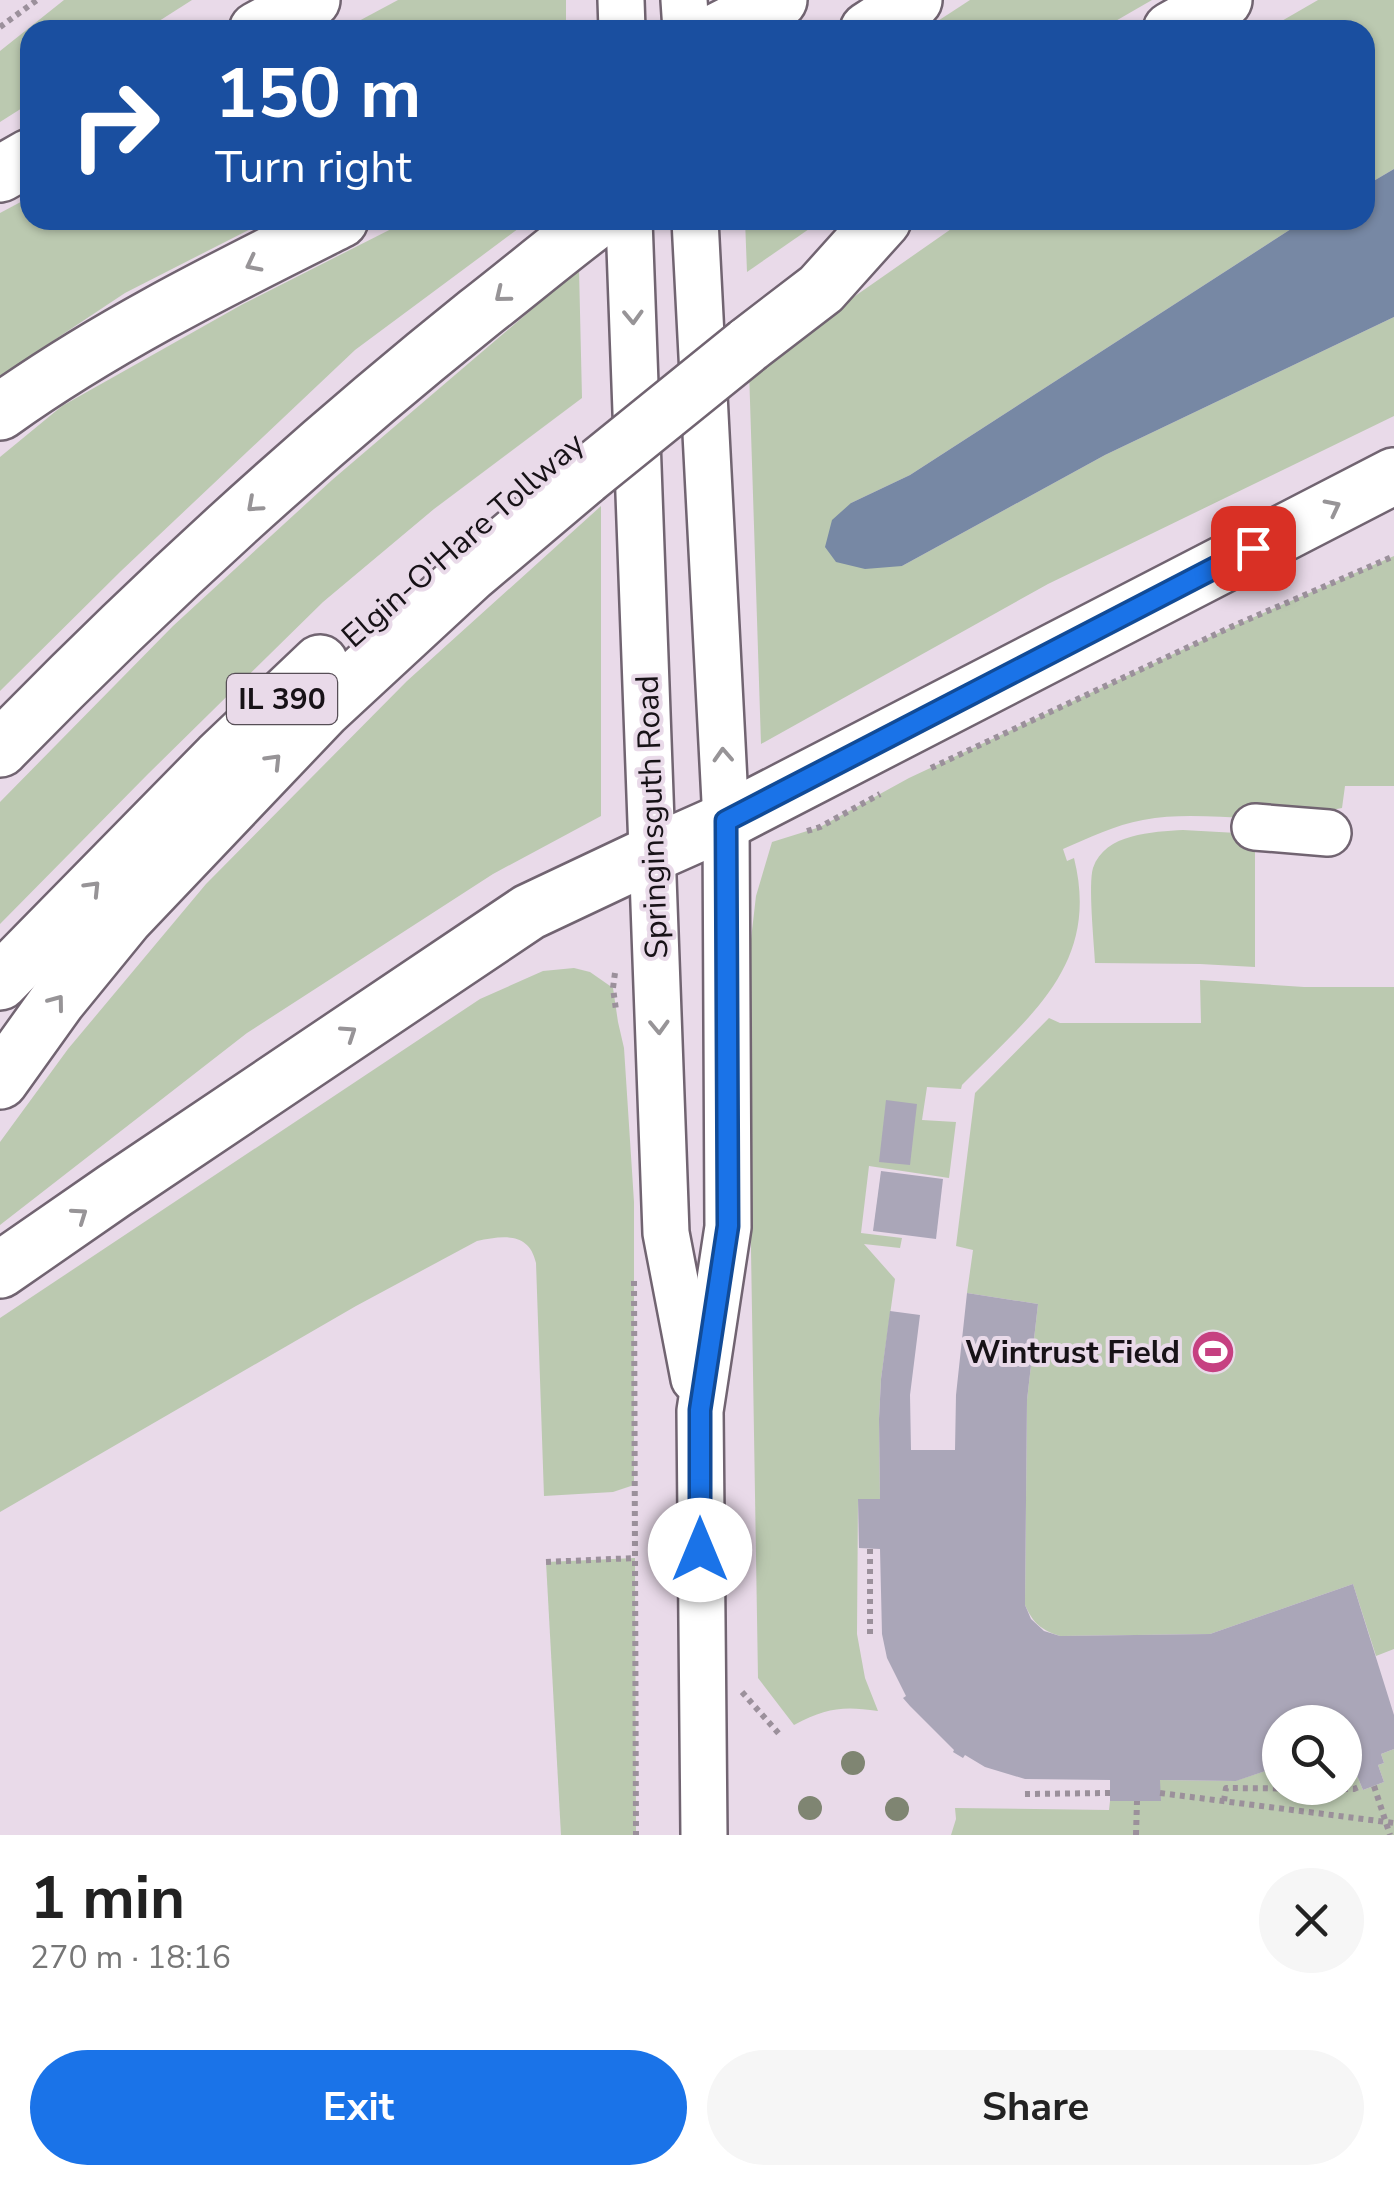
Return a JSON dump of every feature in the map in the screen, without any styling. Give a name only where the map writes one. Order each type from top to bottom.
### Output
[{"type":"main road","points":[[275,20],[312,0]]},
{"type":"main road","points":[[883,20],[914,0]]},
{"type":"main road","points":[[1189,20],[1224,0]]},
{"type":"main road","points":[[0,412],[48,378],[199,290],[320,230]]},
{"type":"main road","points":[[0,750],[140,610],[397,379],[595,230]]},
{"type":"main road","name":"Elgin-O'Hare Tollway","points":[[0,982],[220,758],[426,567],[584,456],[748,327],[862,230]]},
{"type":"main road","points":[[748,327],[821,289],[875,230]]},
{"type":"main road","points":[[0,1081],[58,1000],[126,918],[309,724],[470,574],[584,456]]},
{"type":"main road","points":[[0,1270],[529,912],[726,821],[1394,476]]},
{"type":"street","points":[[684,0],[727,20]]},
{"type":"street","name":"Springinsguth Road","points":[[602,230],[654,853],[666,1233],[700,1410]]},
{"type":"street","name":"Springinsguth Road","points":[[696,230],[726,821],[728,1226],[700,1410],[704,1835]]},
{"type":"street","points":[[1255,827],[1328,833]]},
{"type":"path","points":[[0,27],[37,0]]},
{"type":"path","points":[[927,770],[1394,556]]},
{"type":"path","points":[[804,832],[894,786]]},
{"type":"path","points":[[616,968],[618,1022]]},
{"type":"path","points":[[634,1278],[636,1835]]},
{"type":"path","points":[[870,1548],[870,1634]]},
{"type":"path","points":[[546,1562],[635,1558]]},
{"type":"path","points":[[1374,1786],[1390,1823],[1390,1835]]},
{"type":"path","points":[[1224,1801],[1226,1788],[1262,1788]]},
{"type":"path","points":[[1025,1794],[1110,1793]]},
{"type":"path","points":[[1160,1793],[1390,1823]]},
{"type":"path","points":[[1136,1801],[1136,1835]]},
{"type":"green space","points":[[64,0],[192,0],[161,20],[39,20]]},
{"type":"green space","points":[[398,0],[566,0],[566,20],[361,20]]},
{"type":"green space","points":[[970,0],[1152,0],[1117,20],[939,20]]},
{"type":"green space","points":[[1318,0],[1394,0],[1394,169],[1375,180],[1375,20],[1283,20]]},
{"type":"green space","points":[[20,35],[20,109],[0,122],[0,51]]},
{"type":"green space","points":[[20,202],[20,230],[248,230],[125,293],[0,376],[0,213]]},
{"type":"green space","points":[[389,230],[517,230],[355,350],[0,691],[0,457],[62,406],[243,304]]},
{"type":"green space","points":[[745,230],[808,230],[747,272]]},
{"type":"green space","points":[[950,230],[1290,230],[910,475],[851,503],[902,566],[1105,455],[1394,317],[1394,416],[1048,584],[761,744],[749,370]]},
{"type":"green space","points":[[579,269],[582,398],[434,509],[323,602],[0,924],[0,802],[173,626],[332,480]]},
{"type":"green space","points":[[601,506],[601,816],[493,874],[247,1033],[0,1225],[0,1142],[68,1049],[206,884],[407,681]]},
{"type":"green space","points":[[1394,556],[1394,786],[1345,786],[1342,808],[1297,816],[1143,820],[1112,828],[1063,849],[1067,861],[1074,858],[1080,896],[1077,929],[1068,959],[1053,986],[1034,1012],[961,1089],[927,1087],[922,1120],[956,1122],[949,1178],[869,1166],[861,1233],[902,1238],[900,1248],[864,1244],[895,1279],[881,1379],[880,1499],[858,1500],[857,1634],[865,1678],[878,1711],[835,1710],[794,1725],[758,1678],[748,965],[756,896],[772,842],[820,827],[909,778],[1231,627]]},
{"type":"green space","points":[[1183,830],[1255,834],[1255,967],[1095,963],[1091,887],[1099,856],[1131,837]]},
{"type":"green space","points":[[574,968],[590,972],[613,988],[624,1048],[634,1202],[634,1485],[613,1492],[544,1496],[536,1263],[527,1245],[505,1237],[477,1241],[356,1306],[0,1512],[0,1318],[480,999],[543,971]]},
{"type":"green space","name":"Wintrust Field","points":[[1200,980],[1304,987],[1394,987],[1394,1649],[1376,1656],[1353,1584],[1210,1634],[1060,1636],[1038,1625],[1025,1605],[1027,1400],[1038,1304],[967,1293],[973,1250],[956,1246],[975,1093],[1049,1018],[1060,1023],[1201,1023]]},
{"type":"green space","points":[[635,1558],[636,1835],[561,1835],[546,1562]]},
{"type":"green space","points":[[1394,1749],[1394,1835],[951,1835],[955,1808],[1109,1810],[1110,1801],[1160,1801],[1160,1780],[1235,1781],[1262,1772],[1262,1805],[1362,1805],[1362,1788],[1384,1782],[1378,1765],[1384,1763],[1381,1754]]},
{"type":"water","points":[[1394,169],[1394,317],[1105,455],[902,566],[865,569],[836,562],[825,547],[832,520],[851,503],[910,475],[1290,230],[1375,230],[1375,180]]},
{"type":"building","points":[[886,1100],[917,1104],[910,1165],[879,1162]]},
{"type":"building","points":[[881,1171],[943,1179],[936,1239],[873,1231]]},
{"type":"building","points":[[967,1293],[1038,1304],[1027,1400],[1025,1605],[1031,1619],[1044,1631],[1060,1636],[1210,1634],[1353,1584],[1394,1715],[1394,1749],[1381,1754],[1384,1763],[1378,1765],[1384,1782],[1362,1788],[1362,1705],[1262,1705],[1262,1772],[1236,1781],[1160,1780],[1161,1801],[1110,1801],[1110,1780],[1025,1779],[953,1752],[903,1698],[906,1696],[887,1658],[882,1634],[880,1549],[859,1548],[858,1499],[880,1499],[881,1379],[890,1311],[920,1315],[910,1395],[911,1450],[955,1450],[956,1395]]},
{"type":"place","name":"Wintrust Field","points":[[1213,1352]]},
{"type":"route","points":[[700,1550],[700,1410],[728,1226],[726,821],[1253,548]]}]
